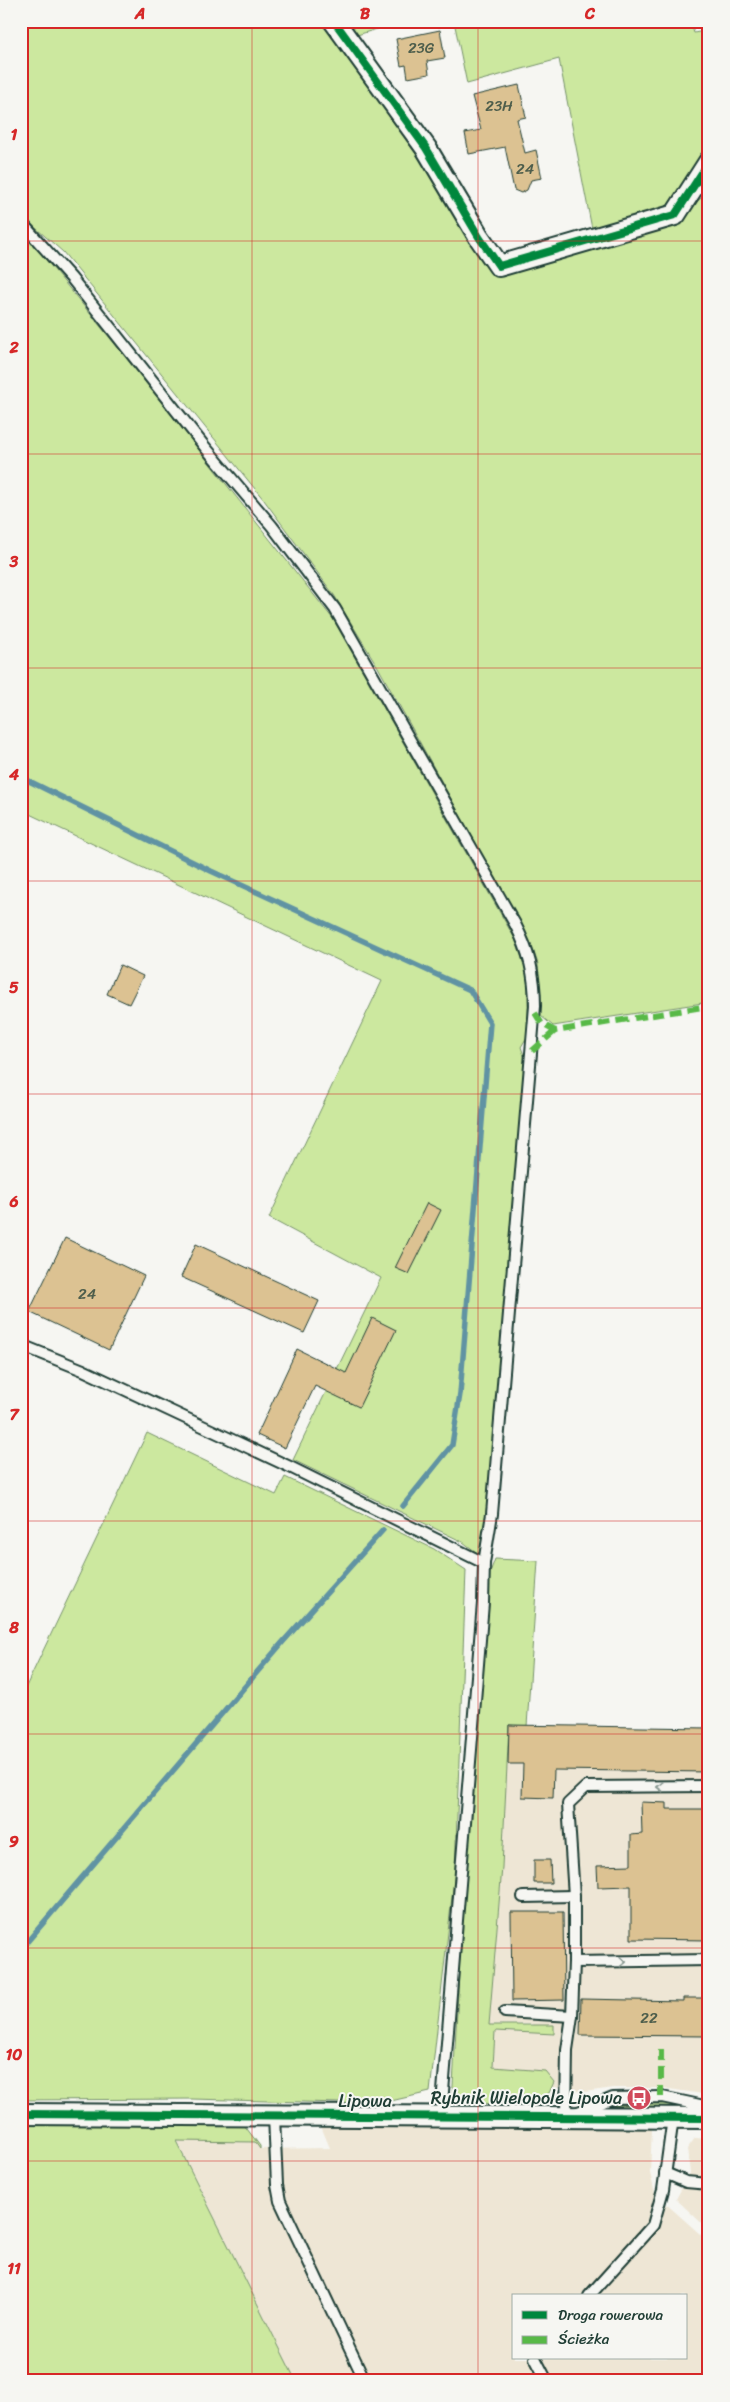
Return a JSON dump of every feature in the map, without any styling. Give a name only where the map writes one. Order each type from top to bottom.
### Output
[{"type":"street","points":[[334,21],[426,148],[479,237],[499,266],[675,215],[709,162]]},
{"type":"street","name":"Lipowa","points":[[21,2114],[709,2118]]},
{"type":"lane","points":[[21,222],[72,279],[206,447],[272,526],[334,609],[515,924],[533,968],[535,1006],[492,1514],[484,1563],[482,1613],[441,2116]]},
{"type":"lane","points":[[21,1345],[83,1370],[280,1463],[484,1563]]},
{"type":"lane","points":[[566,2117],[567,2050],[572,2016],[574,1962],[574,1896],[570,1860],[568,1804],[586,1787],[709,1786]]},
{"type":"lane","points":[[523,1896],[574,1896]]},
{"type":"lane","points":[[574,1962],[709,1960]]},
{"type":"lane","points":[[505,2012],[572,2016]]},
{"type":"lane","name":"Lipowa","points":[[566,2117],[614,2098],[662,2097],[709,2107]]},
{"type":"lane","points":[[274,2116],[277,2185],[280,2200],[365,2381]]},
{"type":"lane","points":[[592,2294],[653,2225],[660,2208],[672,2118]]},
{"type":"lane","points":[[665,2173],[686,2182],[709,2184]]},
{"type":"lane","points":[[536,2360],[547,2381]]},
{"type":"shaded area","points":[[509,1725],[709,1728],[709,2095],[663,2088],[614,2088],[584,2092],[552,2087],[554,2082],[545,2071],[493,2068],[495,2031],[554,2034],[531,2024],[489,2025],[502,1867]]},
{"type":"shaded area","points":[[320,2124],[652,2129],[650,2173],[655,2194],[709,2242],[709,2381],[296,2381],[176,2140],[255,2142],[260,2149],[330,2148]]},
{"type":"shaded area","points":[[695,2138],[709,2139],[709,2230],[676,2199],[690,2173],[687,2149]]},
{"type":"green space","points":[[21,21],[322,21],[502,276],[667,227],[707,193],[709,200],[709,1002],[553,1026],[541,1016],[538,964],[530,941],[378,667],[334,595],[264,500],[63,252],[21,215]]},
{"type":"green space","points":[[340,21],[404,21],[357,35],[354,41]]},
{"type":"green space","points":[[454,21],[690,21],[694,33],[709,30],[709,141],[699,163],[664,210],[593,234],[559,59],[467,84]]},
{"type":"green space","points":[[21,234],[33,244],[119,349],[333,619],[515,939],[528,975],[528,1035],[521,1047],[525,1058],[507,1307],[495,1432],[480,1555],[463,1542],[293,1460],[381,1278],[269,1218],[382,981],[21,810]]},
{"type":"green space","points":[[147,1433],[276,1495],[285,1477],[434,1549],[466,1570],[455,1870],[430,2092],[378,2104],[192,2099],[21,2100],[21,1697]]},
{"type":"green space","points":[[495,1559],[538,1561],[527,1726],[509,1725],[502,1867],[489,2025],[554,2025],[554,2034],[495,2031],[493,2067],[545,2071],[554,2082],[549,2093],[534,2103],[452,2104],[460,1955],[489,1575]]},
{"type":"green space","points":[[616,2103],[670,2104],[674,2108],[616,2109],[614,2106]]},
{"type":"green space","points":[[21,2124],[244,2125],[260,2146],[260,2149],[255,2142],[176,2141],[296,2381],[21,2381]]},
{"type":"building","points":[[440,30],[445,58],[427,61],[429,74],[408,78],[406,65],[401,66],[396,39]]},
{"type":"building","points":[[519,85],[526,117],[517,119],[525,153],[536,150],[542,178],[531,180],[527,190],[521,193],[514,190],[505,147],[469,154],[465,133],[481,130],[472,96]]},
{"type":"building","points":[[120,965],[143,976],[129,1004],[107,994]]},
{"type":"building","points":[[427,1203],[441,1210],[409,1274],[395,1268]]},
{"type":"building","points":[[65,1238],[144,1276],[109,1350],[29,1312]]},
{"type":"building","points":[[196,1244],[319,1301],[304,1333],[181,1277]]},
{"type":"building","points":[[372,1318],[396,1330],[359,1407],[315,1386],[285,1448],[257,1435],[297,1349],[346,1373]]},
{"type":"building","points":[[509,1725],[709,1728],[709,1772],[554,1770],[553,1798],[522,1797],[523,1764],[508,1764]]},
{"type":"building","points":[[641,1802],[667,1803],[667,1809],[709,1809],[709,1940],[631,1939],[631,1886],[598,1887],[597,1866],[631,1865],[631,1835],[642,1834]]},
{"type":"building","points":[[534,1860],[550,1860],[551,1883],[534,1883]]},
{"type":"building","points":[[511,1912],[563,1912],[564,2000],[512,2001]]},
{"type":"building","points":[[683,1998],[709,1998],[709,2036],[580,2035],[581,1999],[683,2001]]},
{"type":"waterway","points":[[21,777],[211,871],[470,990],[490,1023],[460,1394],[452,1445],[403,1506]]},
{"type":"waterway","points":[[21,1949],[282,1643],[383,1530]]},
{"type":"marked path","points":[[535,1013],[542,1024],[555,1031],[709,1006]]},
{"type":"marked path","points":[[532,1051],[555,1031]]},
{"type":"marked path","points":[[661,2050],[661,2097]]},
{"type":"cycle path","points":[[334,21],[426,148],[479,237],[499,266],[675,215],[709,162]]},
{"type":"cycle path","points":[[21,2114],[709,2118]]},
{"type":"place","name":"Rybnik Wielopole Lipowa","points":[[639,2098]]}]
